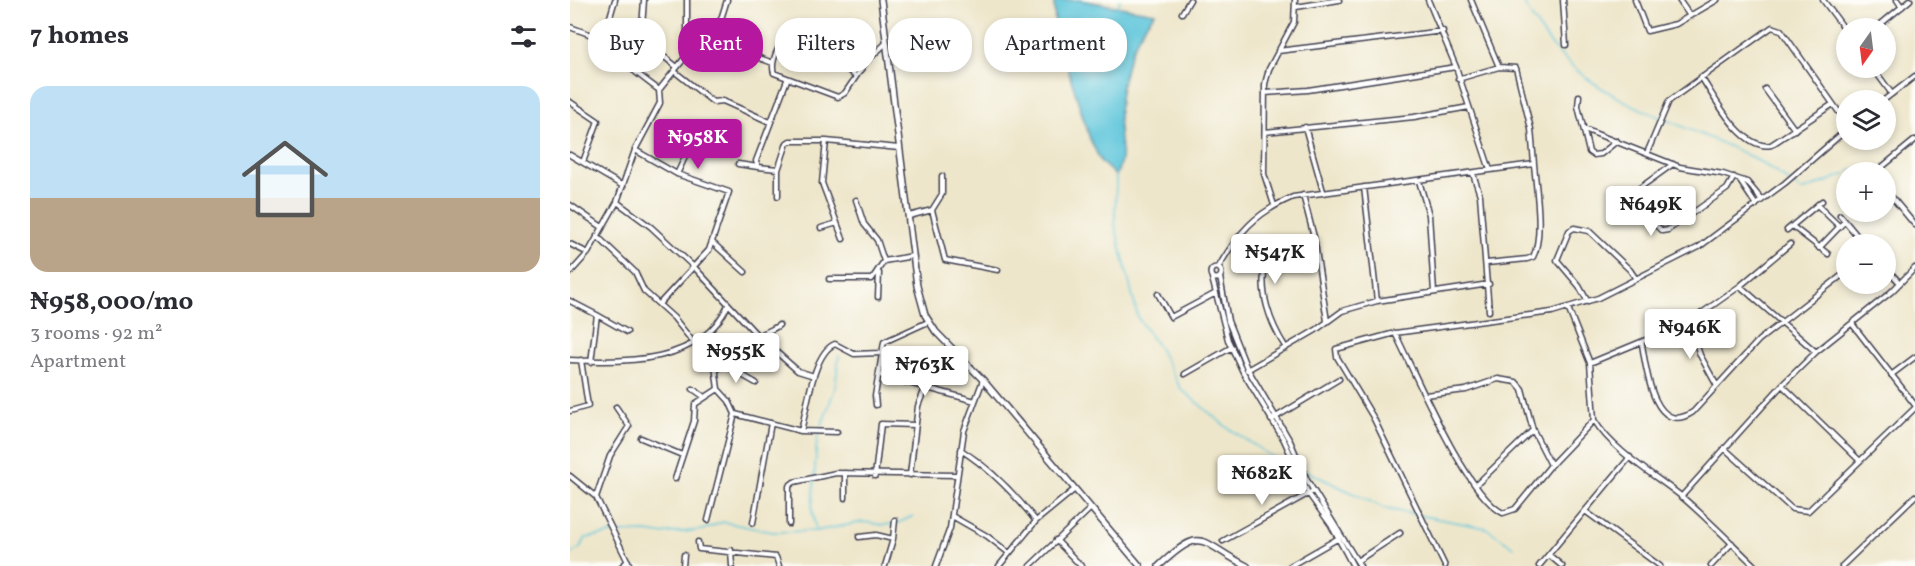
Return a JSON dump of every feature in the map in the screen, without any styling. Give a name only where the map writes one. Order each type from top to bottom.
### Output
[{"type":"street","points":[[610,18],[615,0]]},
{"type":"street","points":[[644,0],[644,18]]},
{"type":"street","points":[[687,0],[687,18]]},
{"type":"street","points":[[721,18],[727,0]]},
{"type":"street","points":[[881,0],[913,256],[919,295],[928,322],[983,380],[1140,566]]},
{"type":"street","points":[[1182,13],[1190,0]]},
{"type":"street","points":[[1274,205],[1264,174],[1265,93],[1267,76],[1294,22],[1295,0]]},
{"type":"street","points":[[1296,7],[1339,0]]},
{"type":"street","points":[[1428,0],[1443,31],[1490,170]]},
{"type":"street","points":[[1471,0],[1499,68]]},
{"type":"street","points":[[1563,0],[1566,45]]},
{"type":"street","points":[[1635,0],[1647,31],[1676,24],[1717,0]]},
{"type":"street","points":[[1678,0],[1690,16]]},
{"type":"street","points":[[1823,0],[1836,18]]},
{"type":"street","points":[[1898,0],[1902,7]]},
{"type":"street","points":[[1888,18],[1910,0]]},
{"type":"street","points":[[570,27],[588,34]]},
{"type":"street","points":[[1647,153],[1661,115],[1670,101],[1772,27],[1778,27],[1836,108]]},
{"type":"street","points":[[1278,51],[1443,31]]},
{"type":"street","points":[[855,76],[843,66],[788,37],[781,43],[773,63],[774,73],[787,80],[838,97],[845,93],[855,76],[885,44]]},
{"type":"street","points":[[763,59],[773,63]]},
{"type":"street","points":[[666,60],[714,102],[725,102],[770,122]]},
{"type":"street","points":[[570,273],[588,253],[617,202],[635,150],[660,103],[659,90],[678,66]]},
{"type":"street","points":[[1265,93],[1308,90],[1456,67]]},
{"type":"street","points":[[1458,79],[1499,68],[1516,68],[1532,129],[1538,225],[1536,252],[1533,257],[1527,259],[1487,263]]},
{"type":"street","points":[[637,72],[659,90]]},
{"type":"street","points":[[1896,91],[1915,75]]},
{"type":"street","points":[[1701,77],[1749,141],[1760,145],[1771,145],[1833,104]]},
{"type":"street","points":[[758,166],[757,157],[787,80]]},
{"type":"street","points":[[1765,89],[1795,130]]},
{"type":"street","points":[[1579,96],[1587,147],[1593,155],[1601,154],[1617,141]]},
{"type":"street","points":[[570,102],[598,121],[583,162]]},
{"type":"street","points":[[1265,132],[1414,117],[1469,107]]},
{"type":"street","points":[[1305,127],[1323,191]]},
{"type":"street","points":[[1584,129],[1693,171],[1734,177],[1747,182],[1762,201]]},
{"type":"street","points":[[677,174],[696,140],[702,137],[726,140]]},
{"type":"street","points":[[1445,566],[1373,417],[1335,353],[1341,347],[1395,333],[1568,308],[1588,302],[1699,246],[1790,180],[1836,139]]},
{"type":"street","points":[[1888,162],[1915,140]]},
{"type":"street","points":[[778,196],[778,170],[787,143],[790,141],[826,141],[900,148]]},
{"type":"street","points":[[826,141],[822,183],[843,239]]},
{"type":"street","points":[[1910,144],[1915,150]]},
{"type":"street","points":[[635,150],[677,174],[729,191],[712,243],[695,268],[660,303]]},
{"type":"street","points":[[570,155],[623,186]]},
{"type":"street","points":[[738,164],[778,170]]},
{"type":"street","points":[[1353,566],[1308,493],[1284,440],[1271,420],[1246,370],[1228,321],[1218,268],[1247,224],[1274,205],[1303,195],[1534,164]]},
{"type":"street","points":[[1673,164],[1634,192],[1629,199],[1664,231],[1727,189],[1734,177]]},
{"type":"street","points":[[1473,174],[1480,195],[1489,284],[1489,311]]},
{"type":"street","points":[[942,176],[942,194],[933,210],[945,260],[998,270]]},
{"type":"street","points":[[1740,180],[1755,205]]},
{"type":"street","points":[[1419,181],[1429,215],[1434,292]]},
{"type":"street","points":[[1364,187],[1377,301]]},
{"type":"street","points":[[1749,197],[1755,192]]},
{"type":"street","points":[[1303,195],[1316,249],[1327,321]]},
{"type":"street","points":[[829,279],[867,280],[876,277],[884,261],[877,240],[864,224],[856,200]]},
{"type":"street","points":[[1787,230],[1822,201]]},
{"type":"street","points":[[617,202],[651,226],[695,268],[758,336],[798,371],[814,376]]},
{"type":"street","points":[[1896,202],[1915,225]]},
{"type":"street","points":[[570,205],[602,227]]},
{"type":"street","points":[[1817,205],[1839,226]]},
{"type":"street","points":[[909,216],[933,210]]},
{"type":"street","points":[[1818,249],[1844,222]]},
{"type":"street","points":[[1846,222],[1856,234]]},
{"type":"street","points":[[821,228],[837,223]]},
{"type":"street","points":[[1792,226],[1818,249],[1828,254]]},
{"type":"street","points":[[1588,302],[1557,260],[1569,231],[1574,228],[1589,231],[1630,270],[1636,279]]},
{"type":"street","points":[[597,236],[635,272],[644,291],[660,303],[717,368],[718,389],[729,401],[735,414],[708,520]]},
{"type":"street","points":[[712,243],[745,272]]},
{"type":"street","points":[[570,244],[588,253]]},
{"type":"street","points":[[1590,363],[1642,344],[1689,322],[1740,286],[1790,244]]},
{"type":"street","points":[[1286,348],[1273,327],[1268,310],[1263,276],[1266,261],[1281,253],[1316,249]]},
{"type":"street","points":[[884,261],[913,256]]},
{"type":"street","points":[[1218,268],[1212,269],[1212,278],[1232,347],[1276,417],[1313,490],[1360,566]]},
{"type":"street","points":[[1681,497],[1782,385],[1816,352],[1853,325],[1915,268]]},
{"type":"street","points":[[878,272],[878,297]]},
{"type":"street","points":[[1212,278],[1220,277]]},
{"type":"street","points":[[1896,279],[1900,283]]},
{"type":"street","points":[[1642,344],[1650,388],[1662,410],[1669,416],[1683,418],[1693,412],[1782,320],[1836,280]]},
{"type":"street","points":[[1246,370],[1286,348],[1342,311],[1377,301],[1489,284]]},
{"type":"street","points":[[1740,286],[1782,320],[1816,352]]},
{"type":"street","points":[[1158,294],[1168,315],[1173,317],[1216,293]]},
{"type":"street","points":[[570,302],[627,332]]},
{"type":"street","points":[[570,360],[591,362],[662,357],[695,341],[716,324],[728,304]]},
{"type":"street","points":[[1568,308],[1590,363],[1594,420],[1630,457],[1681,497],[1755,566]]},
{"type":"street","points":[[591,362],[597,315]]},
{"type":"street","points":[[876,405],[880,353],[884,342],[928,322]]},
{"type":"street","points":[[1689,322],[1700,355],[1717,386]]},
{"type":"street","points":[[717,368],[738,360],[758,336],[779,325]]},
{"type":"street","points":[[1725,448],[1792,509],[1801,512],[1815,507],[1915,406],[1853,325]]},
{"type":"street","points":[[1395,333],[1425,394],[1476,485],[1498,510],[1510,513],[1594,420]]},
{"type":"street","points":[[801,431],[821,356],[832,345],[854,354],[880,353]]},
{"type":"street","points":[[1185,374],[1232,347]]},
{"type":"street","points":[[1891,375],[1915,357]]},
{"type":"street","points":[[570,411],[588,406],[581,360]]},
{"type":"street","points":[[727,366],[756,383]]},
{"type":"street","points":[[879,375],[975,401]]},
{"type":"street","points":[[1271,420],[1339,379]]},
{"type":"street","points":[[1425,394],[1466,390],[1498,379],[1510,379],[1516,382],[1522,389],[1533,430],[1551,465]]},
{"type":"street","points":[[936,566],[952,516],[956,475],[966,422],[983,380]]},
{"type":"street","points":[[1782,385],[1860,461]]},
{"type":"street","points":[[910,475],[919,400],[926,386]]},
{"type":"street","points":[[693,389],[703,396]]},
{"type":"street","points":[[675,479],[694,421],[695,404],[703,396],[718,389]]},
{"type":"street","points":[[596,497],[610,456],[629,426],[616,407]]},
{"type":"street","points":[[735,414],[801,431],[837,432]]},
{"type":"street","points":[[753,523],[771,423]]},
{"type":"street","points":[[875,476],[880,424],[915,425]]},
{"type":"street","points":[[1476,485],[1533,430]]},
{"type":"street","points":[[640,438],[682,455]]},
{"type":"street","points":[[961,450],[984,466],[1009,489],[1036,521]]},
{"type":"street","points":[[1539,566],[1630,457]]},
{"type":"street","points":[[789,524],[791,484],[814,477],[845,473],[875,476],[956,475]]},
{"type":"street","points":[[845,473],[845,498]]},
{"type":"street","points":[[570,476],[596,497],[629,564],[622,566]]},
{"type":"street","points":[[999,566],[1036,521],[1076,488]]},
{"type":"street","points":[[1223,541],[1313,490]]},
{"type":"street","points":[[1842,566],[1915,496]]},
{"type":"street","points":[[1030,566],[1091,508]]},
{"type":"street","points":[[1585,511],[1660,566]]},
{"type":"street","points":[[952,516],[987,536],[1010,553]]},
{"type":"street","points":[[887,566],[893,539],[894,520]]},
{"type":"street","points":[[1357,561],[1400,533]]},
{"type":"street","points":[[859,537],[876,535],[893,539]]},
{"type":"street","points":[[1290,566],[1338,539]]},
{"type":"street","points":[[1056,540],[1081,566]]},
{"type":"street","points":[[1159,566],[1182,545],[1195,540],[1213,546],[1247,566]]},
{"type":"street","points":[[698,542],[699,549],[731,550],[776,557],[779,566]]},
{"type":"street","points":[[1711,566],[1732,543]]},
{"type":"street","points":[[731,550],[732,566]]},
{"type":"street","points":[[683,566],[684,555]]},
{"type":"street","points":[[1549,555],[1562,566]]},
{"type":"water","points":[[1054,0],[1080,0],[1155,13],[1138,38],[1127,63],[1127,18],[1055,18]]},
{"type":"water","points":[[1069,72],[1125,72],[1119,111],[1121,156],[1116,176],[1101,162],[1090,139]]},
{"type":"waterway","points":[[1118,8],[1120,0]]},
{"type":"waterway","points":[[1523,0],[1533,20],[1561,56],[1609,93],[1749,156],[1802,191],[1836,178]]},
{"type":"waterway","points":[[1116,174],[1115,225],[1138,318],[1159,348],[1181,389],[1225,426],[1292,470]]},
{"type":"waterway","points":[[816,531],[812,510],[817,439],[835,388],[839,356]]},
{"type":"waterway","points":[[1304,470],[1386,509],[1486,528],[1514,547]]},
{"type":"waterway","points":[[570,555],[580,548],[586,538],[614,533],[660,534],[702,530],[723,522],[773,532],[816,531],[863,522],[896,524],[913,516]]}]
